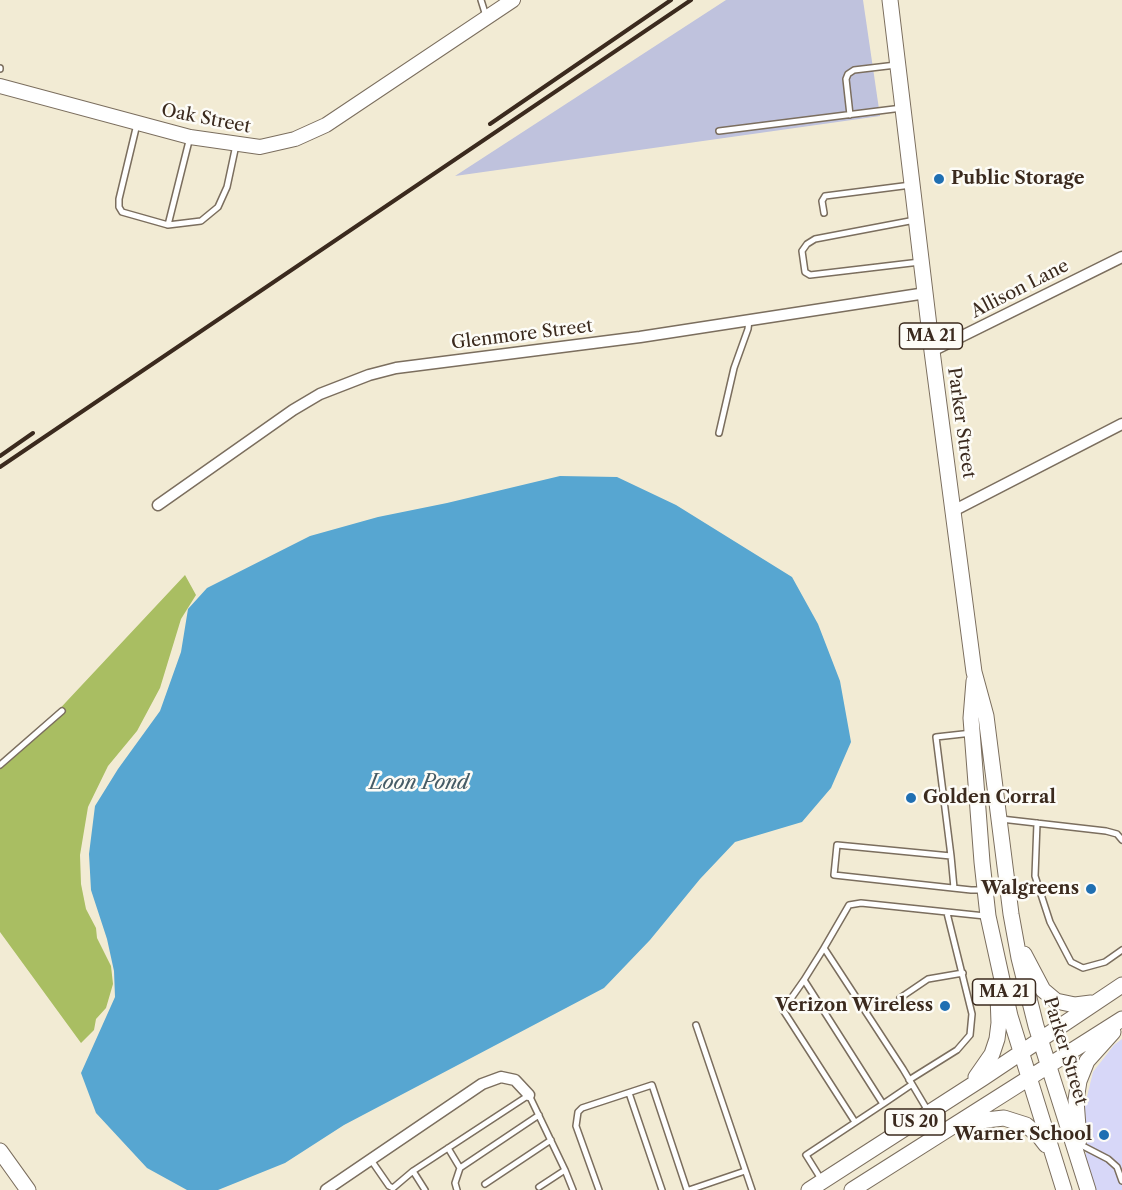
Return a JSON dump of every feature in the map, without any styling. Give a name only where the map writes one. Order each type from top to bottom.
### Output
[{"type":"main road","name":"Parker Street","points":[[890,0],[932,351],[975,672],[986,716],[1015,936],[1040,1040],[1088,1190]]},
{"type":"main road","name":"Parker Street","points":[[975,672],[972,704],[973,733],[984,890],[989,923],[1005,996],[1021,1053],[1064,1190]]},
{"type":"main road","points":[[956,1095],[979,1074],[992,1054],[997,1039],[999,1011],[989,923]]},
{"type":"main road","points":[[1015,936],[1042,990],[1056,1001],[1082,1005],[1104,997]]},
{"type":"main road","name":"US 20","points":[[809,1190],[1122,985]]},
{"type":"main road","name":"US 20","points":[[852,1190],[1122,1019]]},
{"type":"main road","points":[[1082,1170],[1076,1100],[1079,1081],[1087,1061],[1122,1024]]},
{"type":"main road","points":[[915,1150],[973,1124],[993,1118],[1004,1118],[1026,1125],[1039,1136],[1057,1167]]},
{"type":"main road","points":[[0,1151],[28,1190]]},
{"type":"street","name":"Oak Street","points":[[0,86],[190,136],[260,147],[295,139],[326,125],[513,0]]},
{"type":"street","name":"Allison Lane","points":[[932,351],[1122,256]]},
{"type":"street","name":"Glenmore Street","points":[[158,505],[293,410],[320,394],[369,375],[396,368],[640,337],[926,293]]},
{"type":"street","points":[[954,511],[1122,424]]},
{"type":"street","points":[[326,1190],[482,1084],[501,1077],[515,1080],[530,1095]]},
{"type":"lane","points":[[481,0],[486,18]]},
{"type":"lane","points":[[850,115],[846,79],[848,74],[854,70],[898,65]]},
{"type":"lane","points":[[719,131],[903,108]]},
{"type":"lane","points":[[137,122],[119,207],[122,212],[168,225],[201,221],[218,207],[227,188],[236,145]]},
{"type":"lane","points":[[168,225],[190,136]]},
{"type":"lane","points":[[824,213],[822,201],[825,196],[913,184]]},
{"type":"lane","points":[[917,220],[815,239],[802,251],[805,272],[810,275],[922,262]]},
{"type":"lane","points":[[718,433],[749,320]]},
{"type":"lane","points":[[0,765],[62,711]]},
{"type":"lane","points":[[954,888],[936,737],[973,733]]},
{"type":"lane","points":[[1000,819],[1106,831],[1117,834],[1122,840]]},
{"type":"lane","points":[[1037,823],[1035,876],[1050,922],[1071,962],[1083,968],[1105,962],[1122,950]]},
{"type":"lane","points":[[951,856],[837,845],[834,875],[984,890]]},
{"type":"lane","points":[[855,1122],[783,1010],[804,980],[849,905],[861,903],[947,913],[989,923]]},
{"type":"lane","points":[[823,1181],[806,1155],[883,1104],[957,1050],[970,1035],[972,1014],[947,913]]},
{"type":"lane","points":[[824,948],[929,1113]]},
{"type":"lane","points":[[900,998],[928,979],[963,973]]},
{"type":"lane","points":[[804,980],[883,1104]]},
{"type":"lane","points":[[696,1025],[752,1190]]},
{"type":"lane","points":[[599,1190],[576,1126],[576,1118],[582,1108],[652,1085],[688,1190],[745,1171]]},
{"type":"lane","points":[[629,1093],[662,1190]]},
{"type":"lane","points":[[371,1160],[389,1186],[394,1189],[413,1171],[530,1095],[573,1190]]},
{"type":"lane","points":[[457,1190],[455,1183],[460,1168],[539,1115]]},
{"type":"lane","points":[[485,1184],[551,1140]]},
{"type":"lane","points":[[1079,1144],[1117,1167],[1122,1181]]},
{"type":"lane","points":[[448,1148],[460,1168]]},
{"type":"lane","points":[[539,1186],[565,1170]]},
{"type":"lane","points":[[413,1171],[425,1190]]},
{"type":"shaded area","points":[[726,0],[863,0],[880,116],[455,176]]},
{"type":"shaded area","name":"Warner School","points":[[1122,1039],[1122,1190],[1094,1190],[1086,1165],[1085,1105],[1093,1072],[1114,1045]]},
{"type":"green space","points":[[185,575],[196,595],[181,619],[160,688],[137,731],[108,766],[88,807],[80,855],[81,884],[86,909],[111,966],[113,984],[106,1008],[96,1019],[94,1030],[81,1043],[0,932],[0,765],[22,749]]},
{"type":"water","name":"Loon Pond","points":[[560,476],[617,477],[676,505],[792,577],[818,624],[840,681],[851,742],[831,788],[802,822],[735,842],[700,879],[650,940],[604,988],[344,1125],[285,1163],[218,1190],[187,1190],[147,1168],[96,1113],[81,1073],[115,997],[114,971],[107,939],[91,890],[89,854],[95,806],[118,769],[160,711],[181,652],[188,609],[207,588],[310,536],[378,517]]},
{"type":"railway","points":[[490,124],[671,0]]},
{"type":"railway","points":[[0,467],[691,0]]},
{"type":"railway","points":[[0,456],[33,433]]},
{"type":"place","name":"Public Storage","points":[[939,179]]},
{"type":"place","name":"Golden Corral","points":[[911,798]]},
{"type":"place","name":"Walgreens","points":[[1091,889]]},
{"type":"place","name":"Verizon Wireless","points":[[945,1006]]},
{"type":"place","name":"Warner School","points":[[1104,1135]]}]
